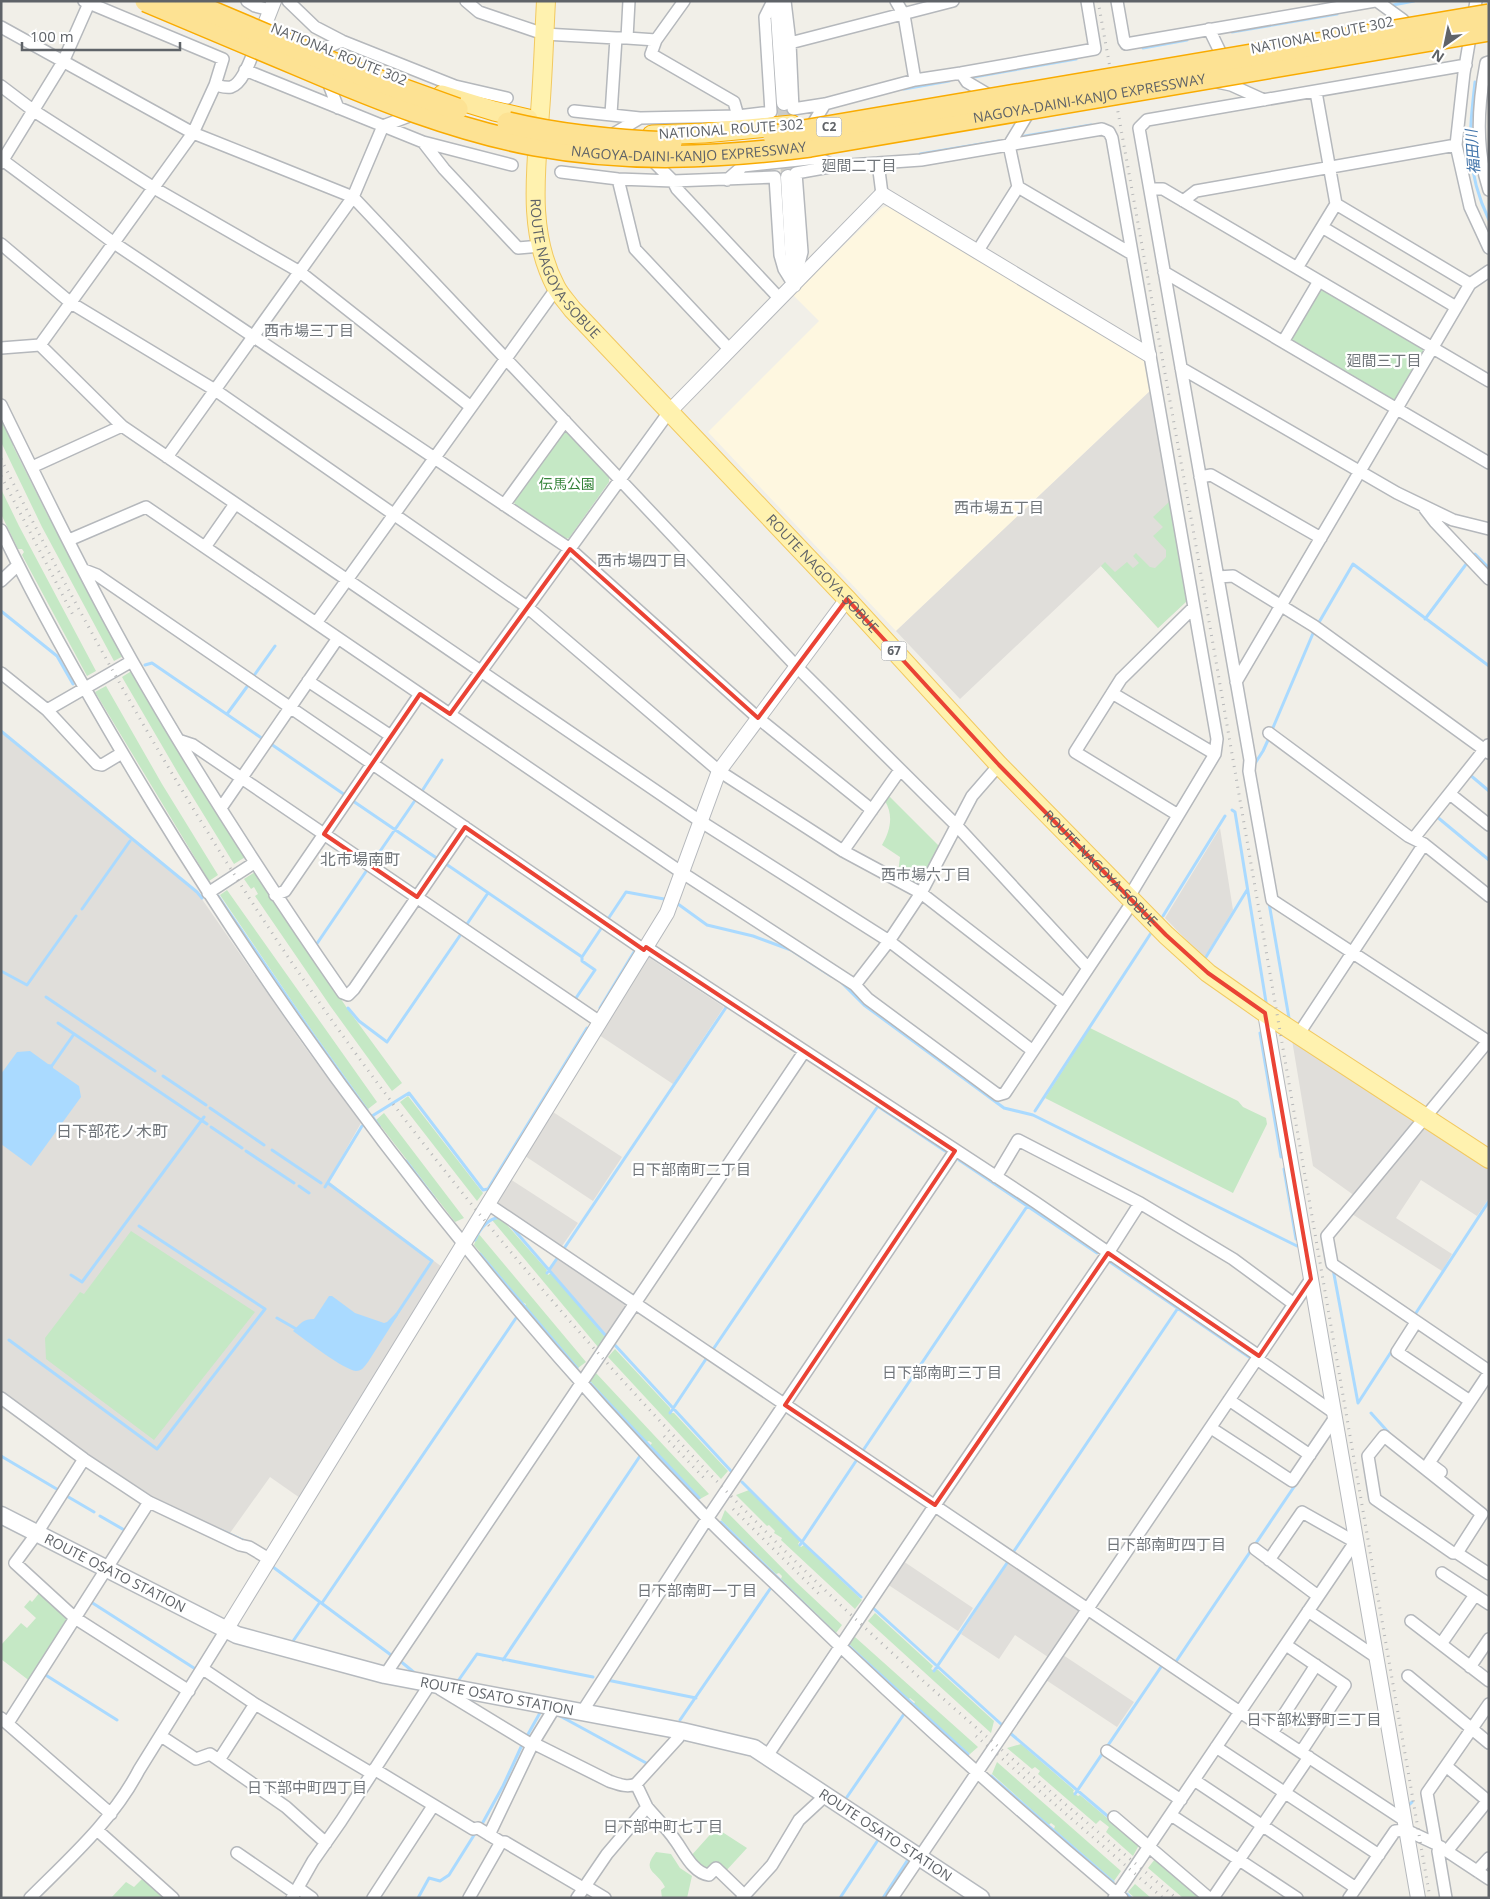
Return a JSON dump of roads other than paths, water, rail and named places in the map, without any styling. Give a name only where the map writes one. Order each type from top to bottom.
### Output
[{"type":"highway","name":"NAGOYA-DAINI-KANJO EXPRESSWAY","points":[[146,1],[343,84],[436,118],[534,144],[582,152],[631,157],[721,156],[810,146],[1489,30]]},
{"type":"highway","name":"NAGOYA-DAINI-KANJO EXPRESSWAY","points":[[186,1],[396,88],[486,118],[582,137],[628,142],[674,143],[769,137],[813,130],[1482,7]]},
{"type":"highway","name":"NATIONAL ROUTE 302","points":[[210,1],[270,12],[318,47],[429,90],[494,111],[540,121],[621,133],[664,135],[743,123],[814,122],[978,95],[998,96],[1029,112],[1050,113],[1190,90],[1210,80],[1243,51],[1254,47],[1482,7]]},
{"type":"main road","name":"ROUTE NAGOYA-SOBUE","points":[[546,1],[540,121],[535,170],[536,209],[544,259],[556,289],[573,311],[847,599],[999,765],[1166,935],[1208,973],[1265,1013],[1489,1158]]},
{"type":"main road","name":"ROUTE OSATO STATION","points":[[1,1515],[238,1635],[385,1675],[682,1731],[754,1748],[981,1898]]},
{"type":"street","points":[[214,85],[225,88],[239,82],[270,12],[247,1]]},
{"type":"street","points":[[288,1],[315,27],[342,41],[455,86],[507,98]]},
{"type":"street","points":[[466,1],[479,12],[544,34],[656,40]]},
{"type":"street","points":[[611,114],[621,38],[630,1]]},
{"type":"street","points":[[684,1],[656,40],[651,54],[734,102],[743,123]]},
{"type":"street","points":[[574,110],[640,118],[743,123],[771,112],[765,17],[773,1]]},
{"type":"street","points":[[780,1],[778,15],[784,103]]},
{"type":"street","points":[[785,1],[790,43],[793,109],[825,104],[915,80],[961,74],[1095,49],[1087,1]]},
{"type":"street","points":[[896,1],[904,15],[915,80]]},
{"type":"street","points":[[790,43],[953,1]]},
{"type":"street","points":[[1117,1],[1126,44],[1351,3],[1376,1],[1402,20]]},
{"type":"street","points":[[40,345],[71,303],[114,243],[154,188],[193,133],[223,60],[88,2],[63,62],[2,161],[114,243],[570,549],[758,718],[872,810]]},
{"type":"street","points":[[1482,7],[1466,65],[1456,145],[1470,207],[1489,248]]},
{"type":"street","points":[[1,28],[193,133],[353,198],[796,666],[956,825],[1088,968]]},
{"type":"street","points":[[1209,29],[1226,64]]},
{"type":"street","points":[[338,108],[318,47],[342,41]]},
{"type":"street","points":[[1487,62],[1482,85],[1478,136],[1485,178],[1489,190]]},
{"type":"street","points":[[1466,65],[1147,120],[1139,128],[1250,760],[1249,771],[1272,900],[1488,1041],[1327,1236],[1332,1264],[1489,1372],[1430,1463],[1489,1512]]},
{"type":"street","points":[[245,70],[423,142],[512,165]]},
{"type":"street","points":[[420,73],[429,90]]},
{"type":"street","points":[[961,74],[967,82],[989,95]]},
{"type":"street","points":[[1210,80],[1231,85],[1264,100]]},
{"type":"street","points":[[1,86],[34,111],[154,188],[300,272],[471,407]]},
{"type":"street","points":[[1297,268],[1336,204],[1316,92]]},
{"type":"street","points":[[167,457],[353,198],[383,126],[454,99]]},
{"type":"street","points":[[814,122],[825,104]]},
{"type":"street","points":[[977,252],[1018,187],[1009,145],[1029,112]]},
{"type":"street","points":[[640,118],[621,133],[673,181],[677,189],[780,299]]},
{"type":"street","points":[[69,540],[146,507],[681,872],[855,985],[868,999],[998,1095],[1005,1093],[1088,968],[1131,899],[1178,814],[1215,754],[1217,739],[1112,138],[1109,132],[1102,129],[921,160],[835,166],[796,173],[802,252],[794,284]]},
{"type":"street","points":[[423,142],[444,169],[518,248],[541,246]]},
{"type":"street","points":[[1183,200],[1196,191],[1456,145]]},
{"type":"street","points":[[727,180],[743,166],[818,158],[835,166]]},
{"type":"street","points":[[878,163],[882,194]]},
{"type":"street","points":[[561,172],[618,179],[673,181],[775,177],[780,255],[784,268],[794,284]]},
{"type":"street","points":[[788,177],[794,284]]},
{"type":"street","points":[[618,179],[635,249],[730,350]]},
{"type":"street","points":[[1018,187],[1132,254]]},
{"type":"street","points":[[1150,189],[1164,189],[1489,381]]},
{"type":"street","points":[[882,194],[1149,355]]},
{"type":"street","points":[[450,714],[669,412],[882,194]]},
{"type":"street","points":[[1336,204],[1470,284]]},
{"type":"street","points":[[1322,227],[1456,307]]},
{"type":"street","points":[[1,244],[71,303],[215,390],[528,607],[719,771],[844,851],[921,893],[1064,1004]]},
{"type":"street","points":[[1236,682],[1470,284],[1489,271]]},
{"type":"street","points":[[1164,272],[1489,463]]},
{"type":"street","points":[[1283,342],[1319,281]]},
{"type":"street","points":[[316,622],[556,289]]},
{"type":"street","points":[[1,348],[40,345],[122,426],[700,820],[889,941],[1033,1051]]},
{"type":"street","points":[[1181,368],[1424,507],[1453,520],[1489,529]]},
{"type":"street","points":[[1,404],[132,661],[254,863],[342,993],[348,995],[354,989],[465,827]]},
{"type":"street","points":[[504,505],[564,420]]},
{"type":"street","points":[[32,467],[122,426]]},
{"type":"street","points":[[1200,477],[1211,476],[1321,538]]},
{"type":"street","points":[[205,547],[235,504]]},
{"type":"street","points":[[1424,507],[1435,522],[1489,580]]},
{"type":"street","points":[[1,530],[84,689],[208,893],[277,995],[364,1117],[463,1245],[581,1384],[708,1519],[839,1647],[1118,1896],[1148,1847],[1355,1542]]},
{"type":"street","points":[[1,581],[18,565]]},
{"type":"street","points":[[84,570],[97,575],[372,764],[645,948],[996,1177],[1258,1358],[1334,1415]]},
{"type":"street","points":[[1218,577],[1233,576],[1314,626],[1487,749],[1450,794],[1298,1035]]},
{"type":"street","points":[[30,1898],[97,1830],[131,1786],[667,913],[719,771],[847,599]]},
{"type":"street","points":[[1178,814],[1075,752],[1121,679],[1194,608]]},
{"type":"street","points":[[221,808],[338,638]]},
{"type":"street","points":[[47,710],[132,661]]},
{"type":"street","points":[[1,673],[47,710],[97,764],[102,764],[122,753]]},
{"type":"street","points":[[308,681],[391,736]]},
{"type":"street","points":[[1112,693],[1215,754]]},
{"type":"street","points":[[275,895],[285,891],[420,694]]},
{"type":"street","points":[[1268,733],[1408,836],[1419,841],[1489,896]]},
{"type":"street","points":[[181,742],[193,744],[600,1022]]},
{"type":"street","points":[[855,985],[889,941],[921,893],[972,796],[999,765]]},
{"type":"street","points":[[844,851],[900,770]]},
{"type":"street","points":[[1450,794],[1489,825]]},
{"type":"street","points":[[208,893],[254,863]]},
{"type":"street","points":[[1265,1013],[1418,1898]]},
{"type":"street","points":[[385,1675],[804,1052]]},
{"type":"street","points":[[996,1177],[1018,1140],[1140,1203],[1233,1258],[1294,1304]]},
{"type":"street","points":[[582,1712],[708,1519],[956,1151]]},
{"type":"street","points":[[767,1756],[1140,1203]]},
{"type":"street","points":[[488,1204],[1305,1755],[1405,1825],[1489,1879]]},
{"type":"street","points":[[892,1898],[1311,1279]]},
{"type":"street","points":[[1413,1328],[1397,1352],[1470,1401]]},
{"type":"street","points":[[1,1398],[84,1459],[150,1502],[240,1545],[249,1547],[269,1559]]},
{"type":"street","points":[[1229,1400],[1310,1455]]},
{"type":"street","points":[[1211,1428],[1292,1481],[1334,1415]]},
{"type":"street","points":[[1457,1552],[1482,1514],[1384,1436],[1368,1456],[1375,1498],[1453,1553],[1457,1552],[1489,1574]]},
{"type":"street","points":[[84,1459],[37,1533],[15,1563],[75,1618],[189,1691]]},
{"type":"street","points":[[111,1814],[4,1720],[75,1618],[150,1502]]},
{"type":"street","points":[[1269,1560],[1302,1512],[1355,1542]]},
{"type":"street","points":[[1254,1549],[1318,1596]]},
{"type":"street","points":[[1442,1573],[1489,1604]]},
{"type":"street","points":[[1441,1644],[1475,1595]]},
{"type":"street","points":[[1308,1611],[1376,1657]]},
{"type":"street","points":[[1411,1621],[1489,1681]]},
{"type":"street","points":[[1470,1667],[1489,1639]]},
{"type":"street","points":[[1114,1817],[1211,1898],[1285,1793],[1345,1686],[1286,1645]]},
{"type":"street","points":[[1272,1733],[1316,1665]]},
{"type":"street","points":[[203,1669],[255,1704],[473,1829],[478,1828],[504,1842],[582,1890],[605,1898]]},
{"type":"street","points":[[1408,1676],[1489,1744]]},
{"type":"street","points":[[295,1893],[372,1771],[431,1684],[533,1744],[609,1782],[621,1785],[632,1786],[636,1784],[678,1738],[682,1731]]},
{"type":"street","points":[[219,1760],[255,1704]]},
{"type":"street","points":[[1441,1847],[1428,1792],[1489,1704]]},
{"type":"street","points":[[489,1834],[533,1744],[555,1707]]},
{"type":"street","points":[[161,1736],[196,1759],[210,1754],[286,1807],[326,1843]]},
{"type":"street","points":[[1216,1747],[1378,1855]]},
{"type":"street","points":[[1108,1751],[1181,1800]]},
{"type":"street","points":[[1446,1766],[1488,1800],[1438,1851],[1446,1898]]},
{"type":"street","points":[[1194,1780],[1262,1826],[1352,1893],[1395,1831],[1405,1825]]},
{"type":"street","points":[[636,1784],[647,1807],[675,1840],[686,1857],[704,1874],[709,1875],[716,1868],[743,1896],[772,1865],[799,1820],[826,1795]]},
{"type":"street","points":[[373,1898],[433,1806]]},
{"type":"street","points":[[582,1890],[607,1854],[647,1807]]},
{"type":"street","points":[[1171,1815],[1297,1898]]},
{"type":"street","points":[[97,1830],[173,1898]]},
{"type":"street","points":[[469,1898],[501,1842]]},
{"type":"street","points":[[238,1853],[295,1893],[312,1898]]},
{"type":"street","points":[[1477,1871],[1489,1858]]},
{"type":"water","points":[[30,1051],[48,1064],[53,1065],[53,1068],[79,1086],[81,1097],[31,1166],[1,1144],[1,1074],[17,1052]]},
{"type":"water","points":[[329,1296],[332,1296],[355,1313],[384,1323],[396,1313],[398,1315],[368,1362],[360,1370],[350,1369],[324,1354],[293,1331],[305,1321],[314,1319]]},
{"type":"waterway","points":[[1393,5],[1414,1]]},
{"type":"waterway","points":[[1232,32],[1337,14]]},
{"type":"waterway","points":[[1143,48],[1187,40]]},
{"type":"waterway","points":[[974,77],[1076,59]]},
{"type":"waterway","points":[[904,89],[949,81]]},
{"type":"waterway","name":"福田川","points":[[1475,82],[1470,136],[1472,168],[1481,202],[1489,220]]},
{"type":"waterway","points":[[1025,136],[1091,125]]},
{"type":"waterway","points":[[920,154],[999,141]]},
{"type":"waterway","points":[[1475,554],[1489,568]]},
{"type":"waterway","points":[[1425,619],[1467,563]]},
{"type":"waterway","points":[[1318,624],[1353,564],[1489,666]]},
{"type":"waterway","points":[[1,611],[57,656],[73,684]]},
{"type":"waterway","points":[[1272,730],[1314,631]]},
{"type":"waterway","points":[[253,677],[275,646]]},
{"type":"waterway","points":[[145,665],[152,663],[263,739]]},
{"type":"waterway","points":[[227,714],[249,684]]},
{"type":"waterway","points":[[1,731],[202,898]]},
{"type":"waterway","points":[[1254,765],[1269,738]]},
{"type":"waterway","points":[[271,744],[345,795]]},
{"type":"waterway","points":[[422,791],[442,760]]},
{"type":"waterway","points":[[1469,774],[1489,791]]},
{"type":"waterway","points":[[374,860],[416,799]]},
{"type":"waterway","points":[[353,801],[438,859]]},
{"type":"waterway","points":[[1232,810],[1235,812],[1266,1002]]},
{"type":"waterway","points":[[1163,916],[1225,816]]},
{"type":"waterway","points":[[1436,816],[1489,860]]},
{"type":"waterway","points":[[82,909],[130,841]]},
{"type":"waterway","points":[[446,864],[582,957],[602,927]]},
{"type":"waterway","points":[[316,945],[367,870]]},
{"type":"waterway","points":[[1206,957],[1247,890]]},
{"type":"waterway","points":[[608,919],[626,892],[664,899]]},
{"type":"waterway","points":[[467,924],[488,893]]},
{"type":"waterway","points":[[218,896],[367,1110]]},
{"type":"waterway","points":[[1269,903],[1289,1018]]},
{"type":"waterway","points":[[678,904],[707,925],[753,936],[791,950],[831,976]]},
{"type":"waterway","points":[[1,971],[27,985],[76,916]]},
{"type":"waterway","points":[[1035,1111],[1151,933]]},
{"type":"waterway","points":[[348,1008],[359,1021],[387,1042],[461,934]]},
{"type":"waterway","points":[[600,1008],[634,952]]},
{"type":"waterway","points":[[576,998],[595,970],[582,961],[582,957]]},
{"type":"waterway","points":[[841,982],[864,1005],[1004,1108],[1033,1115],[1297,1246]]},
{"type":"waterway","points":[[46,997],[155,1071]]},
{"type":"waterway","points":[[563,1250],[727,1006]]},
{"type":"waterway","points":[[58,1023],[207,1124]]},
{"type":"waterway","points":[[379,1126],[372,1116],[409,1093],[483,1190],[488,1189],[587,1028]]},
{"type":"waterway","points":[[1260,1033],[1281,1157]]},
{"type":"waterway","points":[[51,1067],[74,1034]]},
{"type":"waterway","points":[[163,1076],[206,1105]]},
{"type":"waterway","points":[[712,1351],[878,1106]]},
{"type":"waterway","points":[[879,1107],[945,1151]]},
{"type":"waterway","points":[[210,1108],[264,1145]]},
{"type":"waterway","points":[[71,1275],[82,1282],[204,1117]]},
{"type":"waterway","points":[[325,1187],[362,1126]]},
{"type":"waterway","points":[[211,1127],[242,1148]]},
{"type":"waterway","points":[[272,1150],[321,1183]]},
{"type":"waterway","points":[[246,1151],[294,1183]]},
{"type":"waterway","points":[[959,1160],[1097,1253]]},
{"type":"waterway","points":[[406,1161],[434,1198]]},
{"type":"waterway","points":[[1284,1169],[1296,1239]]},
{"type":"waterway","points":[[328,1183],[432,1261],[395,1317]]},
{"type":"waterway","points":[[299,1186],[309,1193]]},
{"type":"waterway","points":[[1414,1316],[1489,1201]]},
{"type":"waterway","points":[[862,1452],[1028,1205]]},
{"type":"waterway","points":[[475,1240],[485,1225],[500,1217]]},
{"type":"waterway","points":[[510,1225],[606,1336]]},
{"type":"waterway","points":[[9,1340],[157,1449],[265,1309],[139,1226]]},
{"type":"waterway","points":[[480,1254],[577,1368]]},
{"type":"waterway","points":[[547,1273],[558,1257]]},
{"type":"waterway","points":[[1110,1262],[1249,1357]]},
{"type":"waterway","points":[[1333,1269],[1358,1403],[1393,1349]]},
{"type":"waterway","points":[[1012,1554],[1178,1308]]},
{"type":"waterway","points":[[277,1318],[298,1330]]},
{"type":"waterway","points":[[322,1603],[516,1318]]},
{"type":"waterway","points":[[614,1344],[731,1471]]},
{"type":"waterway","points":[[670,1413],[708,1356]]},
{"type":"waterway","points":[[589,1382],[699,1498]]},
{"type":"waterway","points":[[1371,1413],[1389,1433]]},
{"type":"waterway","points":[[1,1456],[60,1491]]},
{"type":"waterway","points":[[503,1660],[640,1456]]},
{"type":"waterway","points":[[800,1545],[858,1458]]},
{"type":"waterway","points":[[1175,1663],[1298,1481]]},
{"type":"waterway","points":[[742,1482],[861,1597]]},
{"type":"waterway","points":[[65,1495],[94,1512]]},
{"type":"waterway","points":[[100,1516],[126,1531]]},
{"type":"waterway","points":[[721,1522],[834,1633]]},
{"type":"waterway","points":[[221,1530],[245,1541]]},
{"type":"waterway","points":[[934,1671],[1009,1560]]},
{"type":"waterway","points":[[273,1567],[391,1655]]},
{"type":"waterway","points":[[680,1720],[770,1589]]},
{"type":"waterway","points":[[91,1602],[197,1670]]},
{"type":"waterway","points":[[291,1644],[320,1602]]},
{"type":"waterway","points":[[872,1607],[1001,1724]]},
{"type":"waterway","points":[[849,1646],[968,1754]]},
{"type":"waterway","points":[[458,1681],[477,1654],[593,1677]]},
{"type":"waterway","points":[[399,1660],[416,1674]]},
{"type":"waterway","points":[[1075,1794],[1163,1664]]},
{"type":"waterway","points":[[44,1674],[117,1720]]},
{"type":"waterway","points":[[607,1680],[696,1698]]},
{"type":"waterway","points":[[524,1735],[527,1736],[541,1711]]},
{"type":"waterway","points":[[847,1797],[904,1714]]},
{"type":"waterway","points":[[560,1716],[648,1764]]},
{"type":"waterway","points":[[1010,1733],[1111,1819]]},
{"type":"waterway","points":[[482,1824],[503,1786],[522,1745]]},
{"type":"waterway","points":[[991,1776],[1113,1882]]},
{"type":"waterway","points":[[418,1898],[429,1878],[440,1881],[449,1875],[476,1832]]},
{"type":"waterway","points":[[840,1898],[878,1840]]},
{"type":"waterway","points":[[883,1898],[907,1861]]},
{"type":"waterway","points":[[1127,1894],[1131,1898]]},
{"type":"tunnel","points":[[784,103],[788,177]]},
{"type":"railway","points":[[1098,1],[1195,540],[1430,1898]]},
{"type":"railway","points":[[1,459],[115,675],[208,833],[241,885],[300,974],[362,1062],[426,1147],[494,1231],[634,1393],[707,1471],[829,1594],[975,1727],[1176,1898]]},
{"type":"railway","points":[[1,476],[74,617]]},
{"type":"railway","points":[[664,1436],[704,1478]]},
{"type":"railway","points":[[733,1509],[822,1597]]},
{"type":"railway","points":[[976,1736],[1163,1898]]},
{"type":"district","name":"廻間二丁目","points":[[859,166]]},
{"type":"district","name":"西市場三丁目","points":[[309,331]]},
{"type":"district","name":"廻間三丁目","points":[[1384,361]]},
{"type":"district","name":"西市場五丁目","points":[[999,508]]},
{"type":"district","name":"西市場四丁目","points":[[642,561]]},
{"type":"district","name":"北市場南町","points":[[360,859]]},
{"type":"district","name":"西市場六丁目","points":[[926,875]]},
{"type":"district","name":"日下部花ノ木町","points":[[112,1131]]},
{"type":"district","name":"日下部南町二丁目","points":[[691,1170]]},
{"type":"district","name":"日下部南町三丁目","points":[[942,1373]]},
{"type":"district","name":"日下部南町四丁目","points":[[1166,1545]]},
{"type":"district","name":"日下部南町一丁目","points":[[697,1591]]},
{"type":"district","name":"日下部松野町三丁目","points":[[1314,1720]]},
{"type":"district","name":"日下部中町四丁目","points":[[307,1788]]},
{"type":"district","name":"日下部中町七丁目","points":[[663,1827]]},
{"type":"park label","name":"伝馬公園","points":[[567,484]]}]
